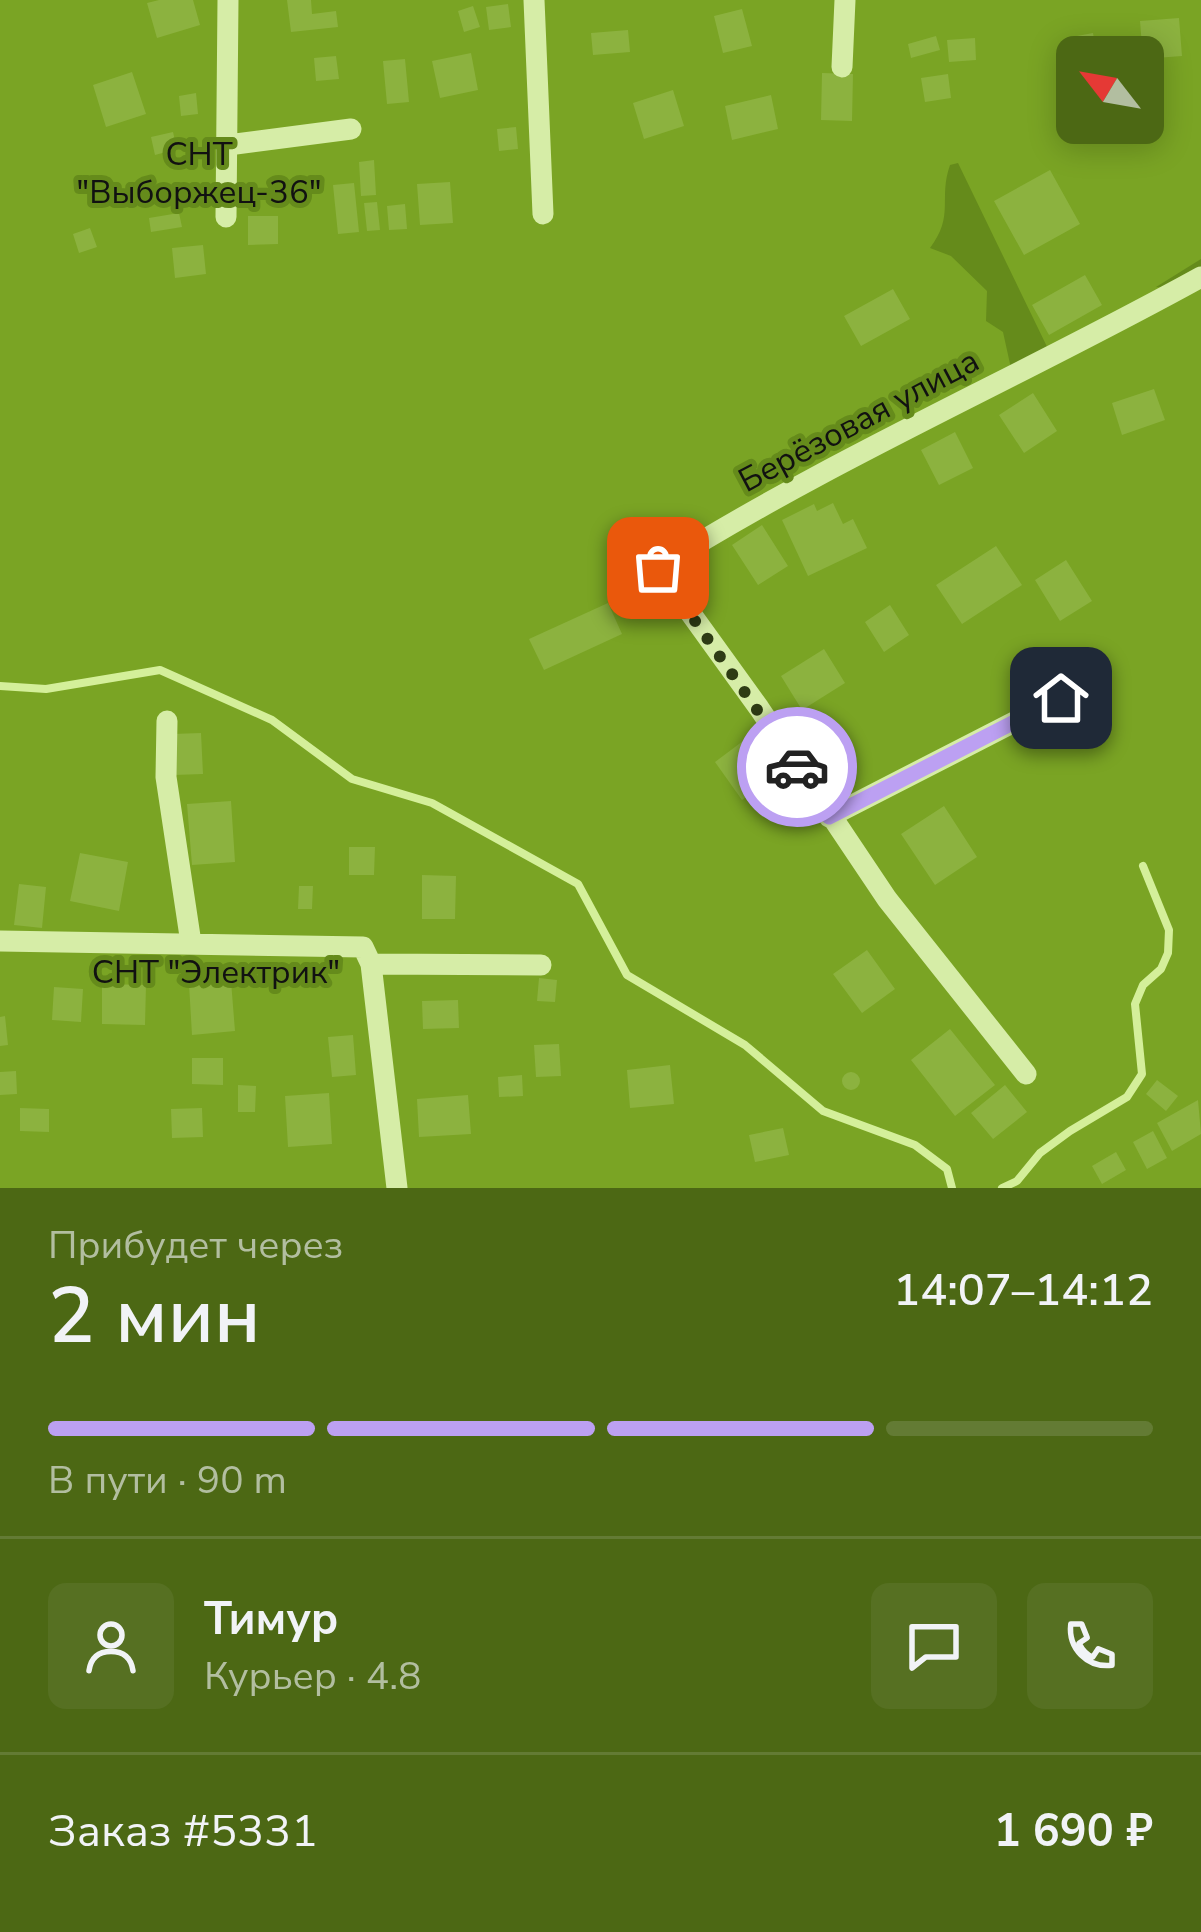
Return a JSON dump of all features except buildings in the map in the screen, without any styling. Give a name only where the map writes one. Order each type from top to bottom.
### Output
[{"type":"street","points":[[226,217],[228,0]]},
{"type":"street","points":[[534,0],[543,214]]},
{"type":"street","points":[[842,67],[845,0]]},
{"type":"street","points":[[228,146],[351,130]]},
{"type":"street","name":"Берёзовая улица","points":[[1026,1074],[887,899],[658,568],[892,438],[1201,277]]},
{"type":"street","points":[[829,817],[1061,698]]},
{"type":"street","points":[[167,721],[166,777],[190,943]]},
{"type":"street","points":[[0,941],[363,947],[370,964],[398,1188]]},
{"type":"street","points":[[370,964],[542,965]]},
{"type":"green space","points":[[0,0],[1201,0],[1201,259],[1156,287],[1178,289],[1201,276],[1201,1188],[0,1188]],"holes":[[[958,163],[1052,357],[1012,373],[1003,332],[986,321],[987,291],[951,256],[930,248],[942,226],[950,165]]]},
{"type":"waterway","points":[[0,686],[46,689],[160,670],[272,720],[352,779],[432,803],[578,884],[627,975],[745,1045],[823,1111],[915,1145],[947,1169],[952,1188]]},
{"type":"waterway","points":[[1002,1188],[1017,1181],[1040,1153],[1070,1131],[1127,1097],[1142,1074],[1135,1004],[1143,985],[1161,969],[1168,953],[1169,930],[1143,866]]},
{"type":"way so far","points":[[658,568],[797,767]]},
{"type":"route","points":[[797,767],[829,817],[1061,698]]},
{"type":"park label","name":"СНТ \"Выборжец-36\"","points":[[199,173]]},
{"type":"park label","name":"СНТ \"Электрик\"","points":[[216,972]]}]
